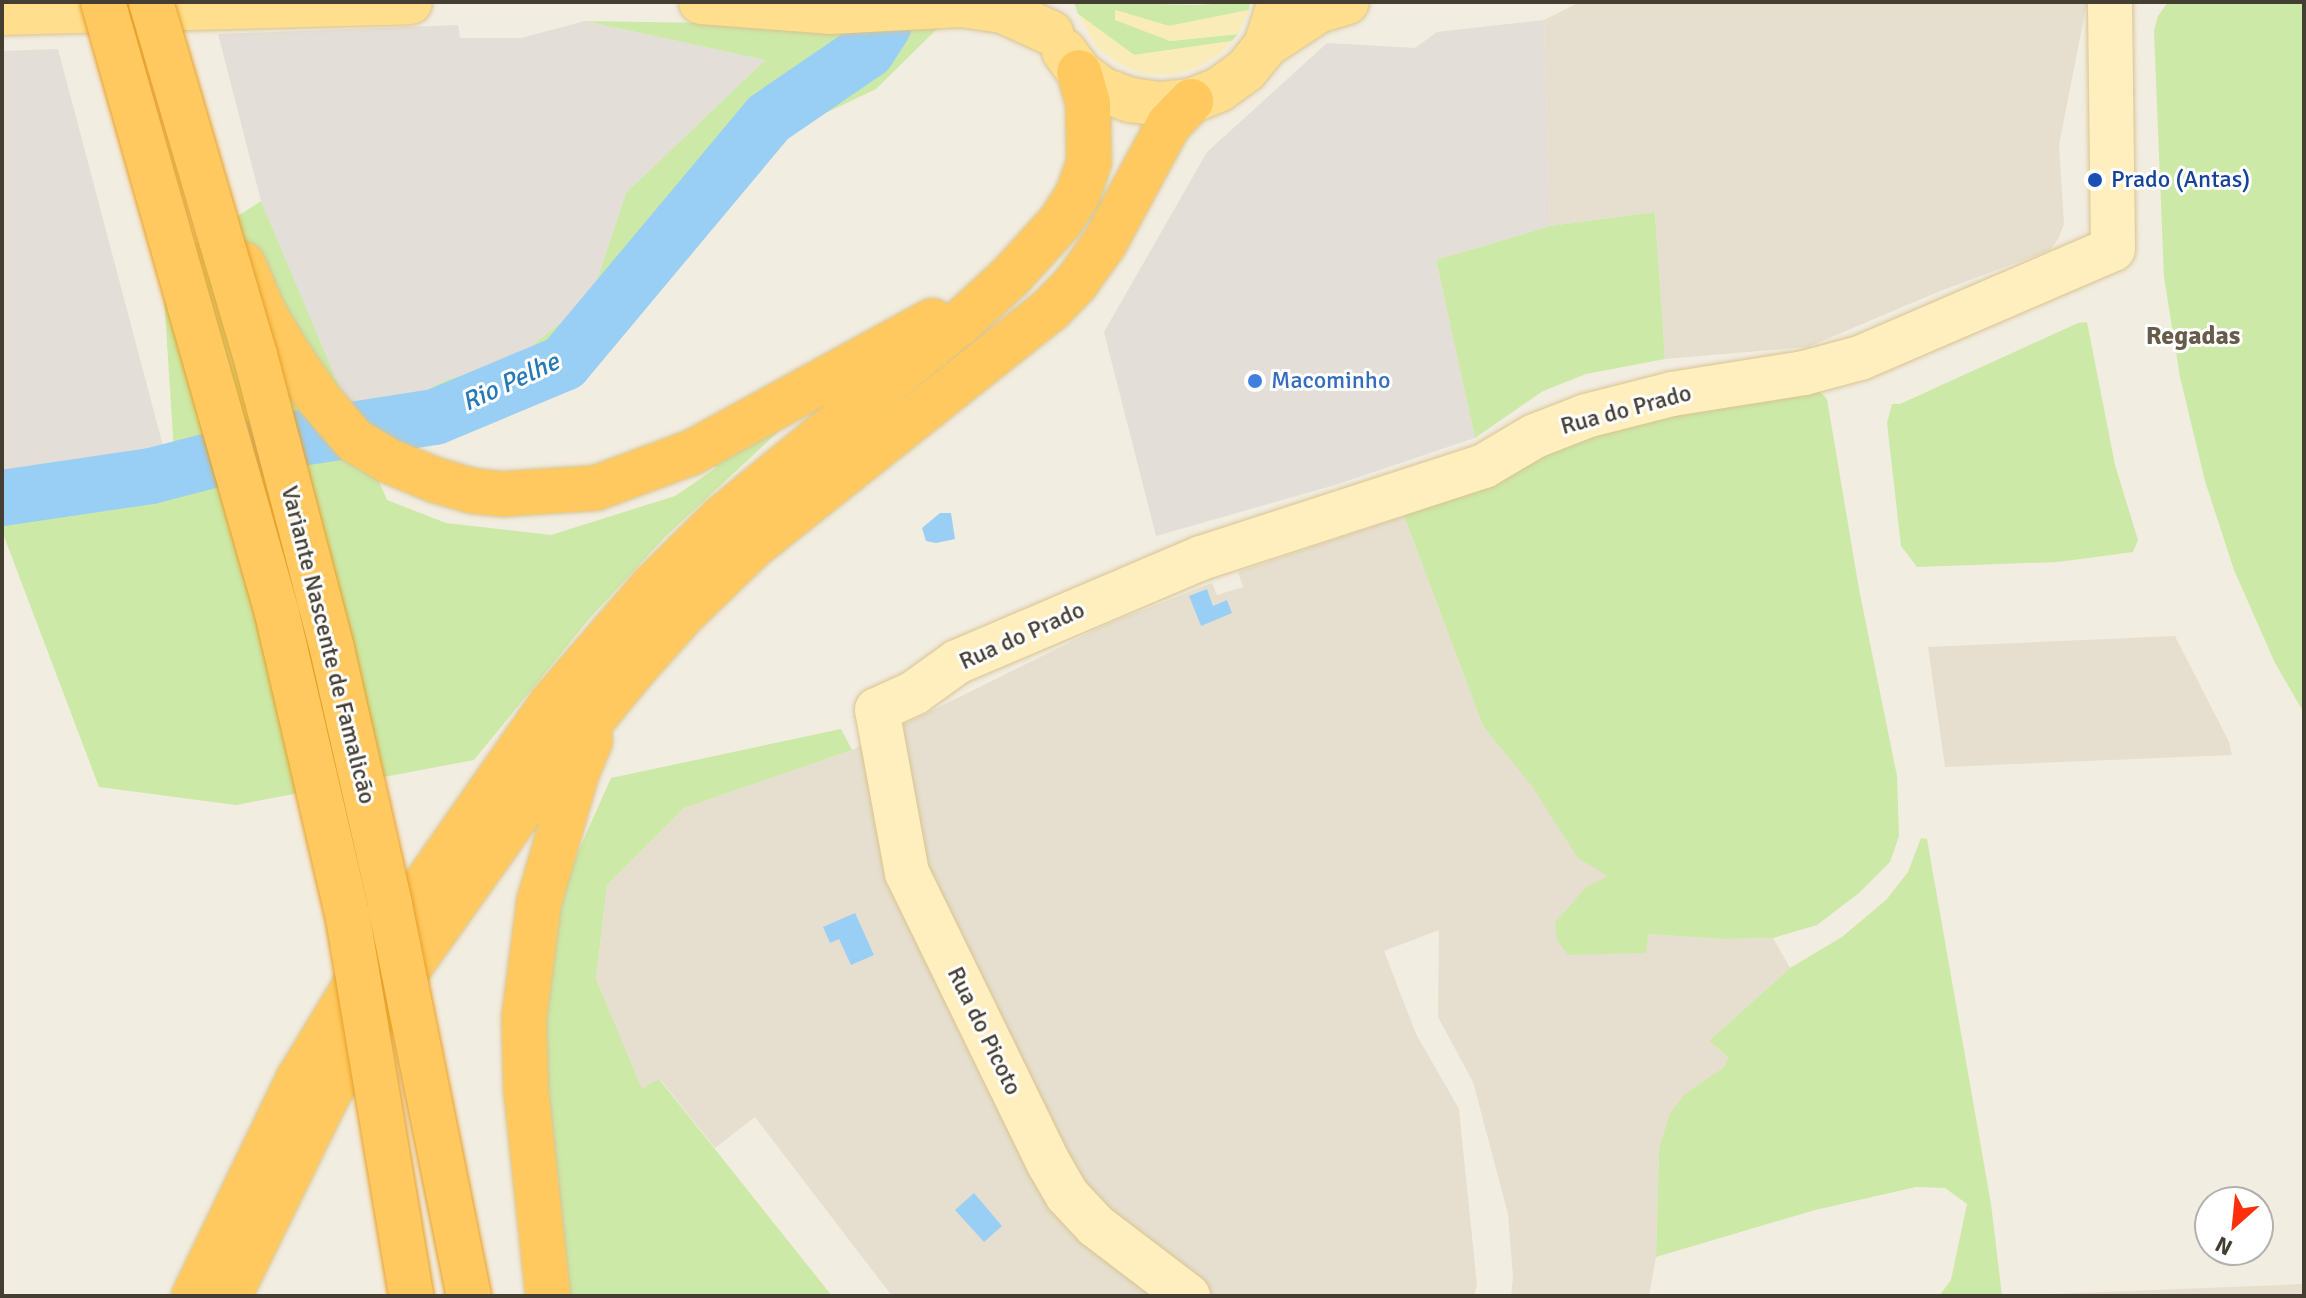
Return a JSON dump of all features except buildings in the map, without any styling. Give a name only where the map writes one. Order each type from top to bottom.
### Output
[{"type":"highway","name":"Variante Nascente de Famalicão","points":[[103,2],[277,613],[348,918],[411,1296]]},
{"type":"highway","name":"Variante Nascente de Famalicão","points":[[151,2],[206,180],[332,649],[390,905],[469,1296]]},
{"type":"highway","points":[[229,1296],[327,1096],[373,1018],[538,786],[682,615],[738,532],[898,376],[1011,276],[1061,221],[1078,194],[1089,162],[1088,103],[1079,72]]},
{"type":"highway","points":[[194,1296],[298,1080],[358,981],[501,771],[570,680],[653,586],[738,532],[1050,310],[1076,283],[1104,244],[1169,124],[1191,101]]},
{"type":"highway","points":[[206,180],[264,313],[318,398],[354,440],[389,461],[473,491],[548,494],[596,488],[693,452],[1011,276]]},
{"type":"highway","points":[[548,1296],[526,1090],[524,1018],[530,954],[550,861],[577,772],[610,697]]},
{"type":"main road","points":[[2,13],[410,2]]},
{"type":"main road","points":[[701,2],[830,12],[961,5],[1047,18],[1079,72],[1103,90],[1131,100],[1161,104],[1191,101],[1233,80],[1246,70],[1266,45],[1318,11],[1347,2]]},
{"type":"main road","points":[[1266,45],[1280,2]]},
{"type":"street","name":"Rua do Prado","points":[[877,710],[914,693],[957,662],[1201,558],[1484,466],[1535,436],[1586,416],[1672,394],[1804,373],[1860,358],[2113,249],[2110,2]]},
{"type":"street","name":"Rua do Picoto","points":[[877,710],[907,873],[1049,1164],[1067,1195],[1096,1226],[1188,1296]]},
{"type":"shaded area","points":[[1580,2],[2087,2],[2059,145],[2064,224],[2058,239],[2050,250],[1938,292],[1808,347],[1665,359],[1655,212],[1550,226],[1544,20]]},
{"type":"shaded area","points":[[1544,20],[1550,226],[1436,260],[1475,438],[1335,485],[1156,536],[1104,332],[1207,152],[1327,43],[1415,48],[1437,32]]},
{"type":"shaded area","points":[[585,21],[765,60],[626,193],[591,298],[513,361],[446,380],[355,427],[261,201],[218,34],[458,25],[460,38],[521,38]]},
{"type":"shaded area","points":[[58,49],[163,446],[2,473],[2,51]]},
{"type":"shaded area","points":[[1404,516],[1483,726],[1609,876],[1574,954],[1647,934],[1723,939],[1773,938],[1790,968],[1709,1041],[1728,1057],[1724,1067],[1686,1094],[1659,1150],[1656,1257],[1649,1296],[1511,1296],[1513,1277],[1508,1214],[1473,1082],[1438,1017],[1439,930],[1384,951],[1416,1034],[1459,1109],[1477,1285],[1474,1296],[892,1296],[755,1117],[715,1148],[660,1079],[642,1090],[596,979],[607,885],[684,808],[852,750],[1105,625],[1212,583],[1217,595],[1243,587],[1238,572]]},
{"type":"shaded area","points":[[2175,636],[2229,742],[2232,755],[1945,767],[1928,647]]},
{"type":"shaded area","points":[[2304,1284],[2304,1296],[2002,1296]]},
{"type":"green space","points":[[1074,2],[1196,5],[1250,2],[1249,10],[1169,26],[1115,10],[1170,41],[1238,34],[1232,41],[1134,55],[1078,14]]},
{"type":"green space","points":[[2168,2],[2304,2],[2304,713],[2275,663],[2234,570],[2205,481],[2180,377],[2164,277],[2154,31],[2158,16]]},
{"type":"green space","points":[[585,21],[939,27],[876,89],[790,130],[712,206],[620,320],[578,363],[528,391],[432,435],[356,427],[446,380],[513,361],[591,298],[626,193],[765,60]]},
{"type":"green space","points":[[261,201],[387,500],[446,523],[551,535],[675,496],[716,468],[710,458],[809,403],[664,538],[590,618],[474,760],[236,805],[99,787],[2,531],[2,483],[174,452],[162,265]]},
{"type":"green space","points":[[1655,212],[1665,359],[1586,374],[1543,391],[1475,438],[1436,260],[1550,226]]},
{"type":"green space","points":[[2087,322],[2115,465],[2138,540],[2133,552],[2058,562],[1917,567],[1901,546],[1887,423],[1892,404],[1900,404],[2078,323]]},
{"type":"green space","points":[[1818,390],[1827,399],[1859,589],[1897,776],[1899,836],[1890,862],[1859,893],[1817,925],[1773,938],[1723,939],[1648,934],[1646,953],[1568,955],[1557,940],[1555,923],[1586,887],[1608,876],[1578,858],[1531,785],[1483,726],[1404,516],[1604,427]]},
{"type":"green space","points":[[841,729],[852,750],[684,808],[607,885],[596,979],[642,1089],[659,1079],[832,1296],[565,1296],[540,1029],[552,910],[611,778]]},
{"type":"green space","points":[[1921,838],[1927,839],[1991,1204],[2002,1296],[1939,1296],[1951,1280],[1967,1204],[1945,1188],[1916,1187],[1815,1210],[1656,1257],[1659,1149],[1670,1113],[1685,1094],[1724,1067],[1728,1057],[1709,1041],[1790,968],[1842,937],[1886,900],[1908,872]]},
{"type":"sand","points":[[1115,10],[1169,26],[1249,10],[1238,34],[1170,41],[1115,20]]},
{"type":"sand","points":[[1078,14],[1134,55],[1232,41],[1220,54],[1197,68],[1171,75],[1144,74],[1119,64],[1097,48]]},
{"type":"water","points":[[940,513],[951,513],[955,539],[936,543],[926,541],[922,528]]},
{"type":"water","points":[[1207,589],[1213,606],[1227,600],[1232,613],[1201,626],[1189,596]]},
{"type":"water","points":[[855,913],[874,955],[851,965],[839,939],[830,943],[823,927]]},
{"type":"water","points":[[974,1193],[1002,1226],[984,1242],[955,1210]]},
{"type":"waterway","name":"Rio Pelhe","points":[[2,498],[151,476],[294,439],[435,417],[564,363],[769,118],[867,51],[883,26]]},
{"type":"place","name":"Prado (Antas)","points":[[2095,180]]},
{"type":"place","name":"Macominho","points":[[1255,381]]},
{"type":"district","name":"Regadas","points":[[2193,337]]}]
